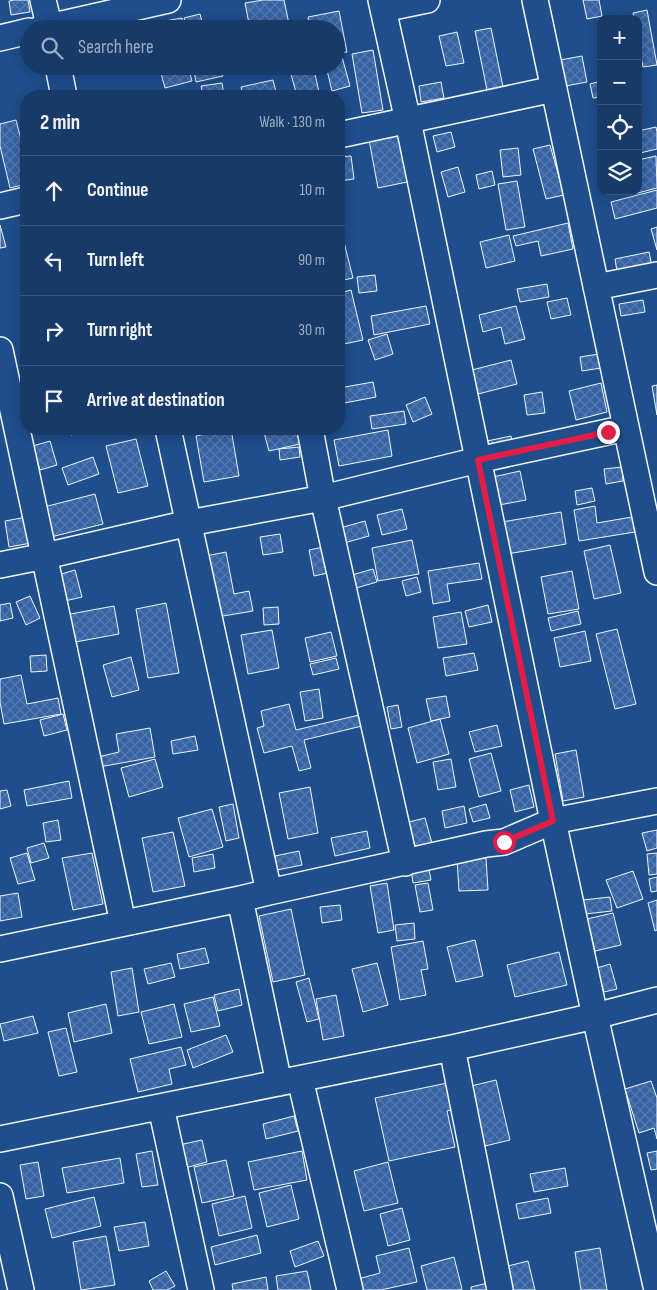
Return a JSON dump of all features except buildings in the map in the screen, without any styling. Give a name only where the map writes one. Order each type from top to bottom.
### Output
[{"type":"street","points":[[42,20],[43,0]]},
{"type":"street","points":[[81,20],[168,0]]},
{"type":"street","points":[[427,0],[382,4],[553,821],[657,1290]]},
{"type":"street","points":[[535,0],[657,572]]},
{"type":"street","points":[[0,38],[20,34]]},
{"type":"street","points":[[60,75],[63,90]]},
{"type":"street","points":[[345,134],[554,89]]},
{"type":"street","points":[[0,206],[20,201]]},
{"type":"street","points":[[596,287],[657,274]]},
{"type":"street","points":[[0,350],[123,923]]},
{"type":"street","points":[[0,565],[188,523],[323,498],[478,460],[626,428]]},
{"type":"street","points":[[169,435],[269,892]]},
{"type":"street","points":[[311,435],[323,498],[405,863]]},
{"type":"street","points":[[0,949],[240,899],[486,844],[504,842],[553,821],[657,801]]},
{"type":"street","points":[[240,899],[289,1081],[350,1290]]},
{"type":"street","points":[[0,1139],[452,1048],[657,1000]]},
{"type":"street","points":[[452,1048],[500,1290]]},
{"type":"street","points":[[161,1107],[201,1290]]},
{"type":"street","points":[[0,1196],[21,1290]]},
{"type":"route","points":[[504,842],[553,821],[478,460],[608,432]]}]
